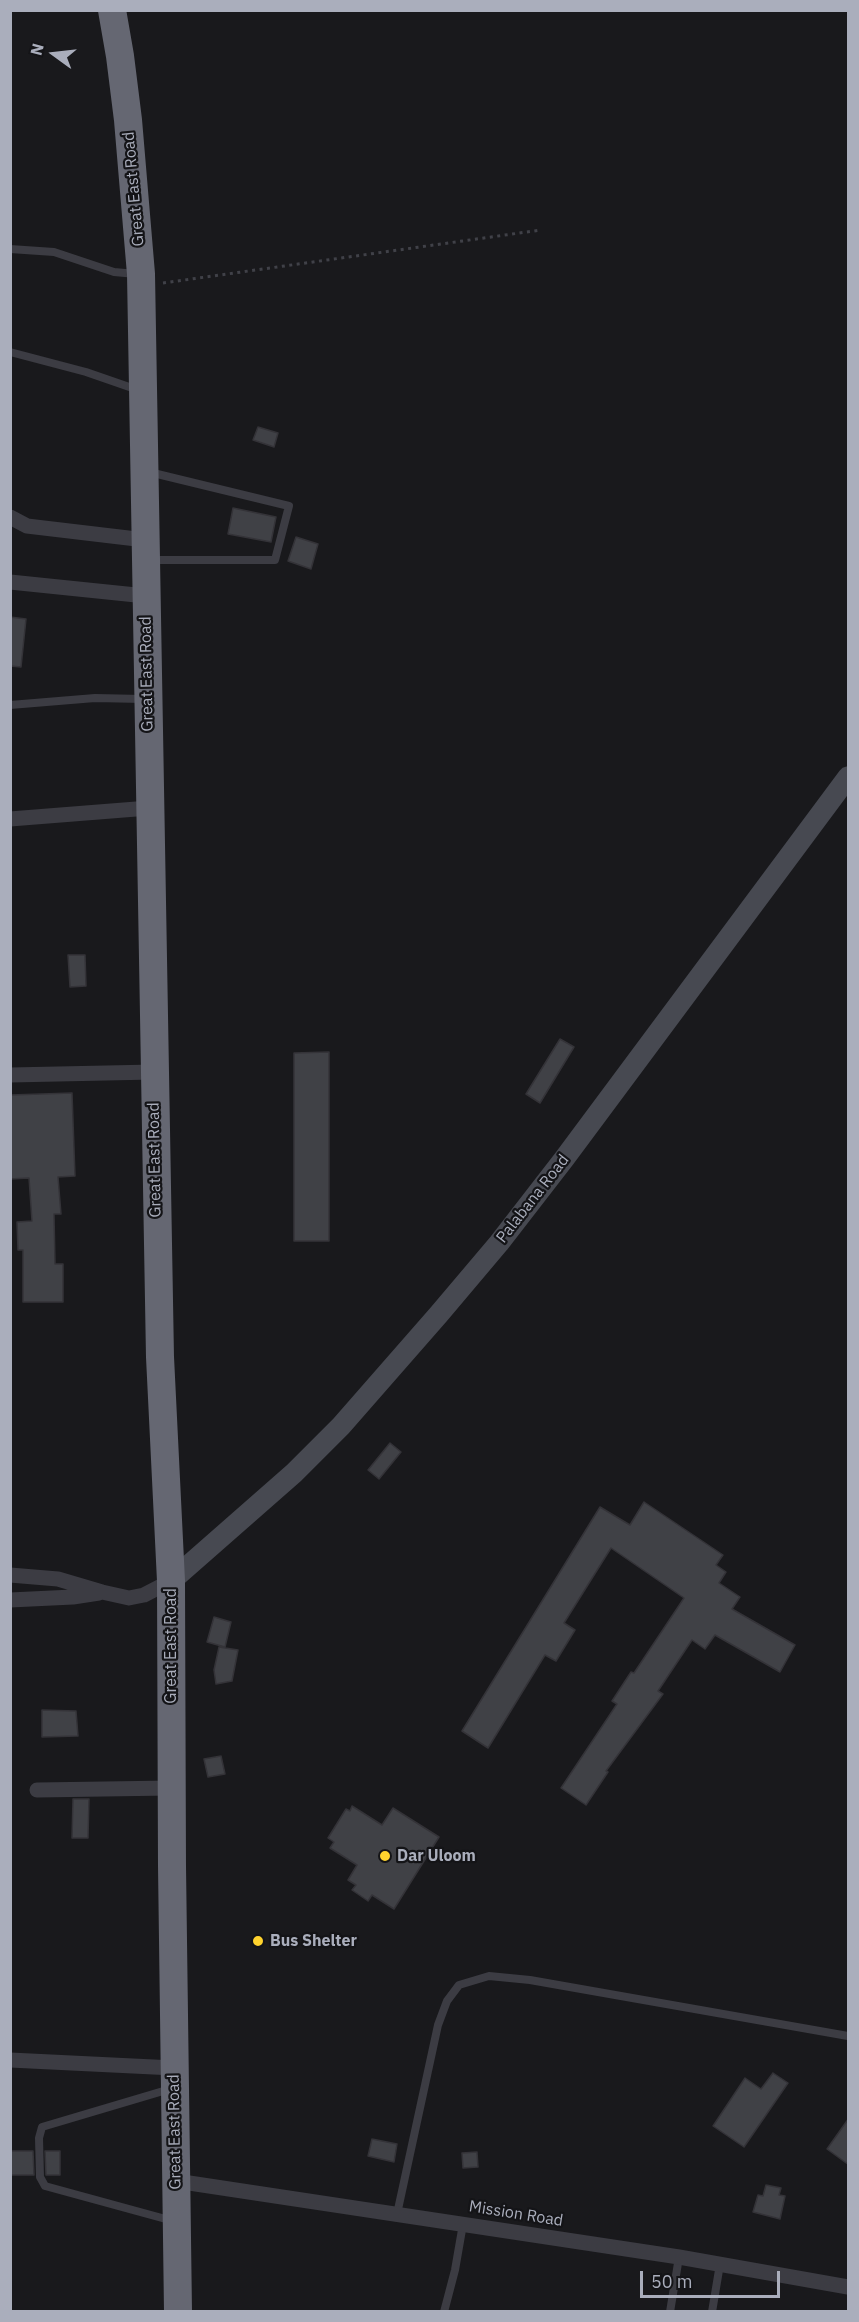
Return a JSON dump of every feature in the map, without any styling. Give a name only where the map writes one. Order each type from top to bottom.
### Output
[{"type":"highway","name":"Great East Road","points":[[112,10],[128,120],[141,280],[160,1357],[171,1581],[171,1788],[178,2312]]},
{"type":"street","points":[[10,517],[27,526],[145,550]]},
{"type":"street","points":[[10,582],[146,596]]},
{"type":"street","name":"Palabana Road","points":[[171,1581],[294,1473],[341,1426],[439,1314],[564,1159],[847,784]]},
{"type":"street","points":[[10,819],[149,808]]},
{"type":"street","points":[[10,1075],[154,1072]]},
{"type":"street","points":[[10,1575],[58,1579],[129,1598],[144,1595],[171,1581]]},
{"type":"street","points":[[10,1600],[73,1597],[102,1592]]},
{"type":"street","points":[[38,1790],[171,1788]]},
{"type":"street","points":[[10,2060],[174,2078]]},
{"type":"street","name":"Mission Road","points":[[176,2181],[679,2256],[849,2287]]},
{"type":"lane","points":[[10,249],[54,252],[141,280]]},
{"type":"lane","points":[[10,352],[87,372],[143,391]]},
{"type":"lane","points":[[144,471],[289,506],[275,560],[145,550]]},
{"type":"lane","points":[[10,705],[95,698],[148,699]]},
{"type":"lane","points":[[397,2214],[438,2025],[447,2001],[459,1985],[489,1976],[530,1980],[849,2036]]},
{"type":"lane","points":[[174,2078],[42,2127],[39,2138],[39,2177],[45,2186],[177,2222]]},
{"type":"lane","points":[[444,2312],[455,2270],[463,2224]]},
{"type":"lane","points":[[670,2312],[679,2256]]},
{"type":"lane","points":[[712,2312],[720,2264]]},
{"type":"path","points":[[141,280],[541,230]]},
{"type":"building","points":[[258,427],[278,433],[274,447],[253,440]]},
{"type":"building","points":[[233,508],[276,517],[271,542],[228,534]]},
{"type":"building","points":[[296,537],[318,544],[311,569],[288,561]]},
{"type":"building","points":[[10,617],[26,619],[21,667],[10,666]]},
{"type":"building","points":[[68,955],[85,955],[86,986],[70,987]]},
{"type":"building","points":[[560,1039],[574,1047],[540,1103],[526,1094]]},
{"type":"building","points":[[329,1052],[329,1241],[294,1241],[294,1053]]},
{"type":"building","points":[[72,1093],[75,1176],[58,1177],[61,1214],[54,1214],[55,1264],[63,1264],[63,1302],[23,1302],[23,1250],[18,1250],[17,1222],[32,1221],[29,1178],[10,1179],[10,1095]]},
{"type":"building","points":[[390,1443],[401,1452],[379,1479],[368,1470]]},
{"type":"building","points":[[644,1502],[723,1555],[716,1565],[726,1572],[719,1583],[740,1597],[732,1609],[795,1645],[780,1672],[715,1635],[705,1649],[692,1640],[658,1691],[663,1694],[606,1771],[608,1772],[586,1805],[561,1788],[617,1704],[612,1701],[631,1672],[634,1673],[684,1598],[611,1548],[564,1623],[575,1630],[556,1661],[545,1655],[488,1748],[462,1731],[600,1507],[630,1525]]},
{"type":"building","points":[[214,1617],[231,1622],[225,1647],[207,1642]]},
{"type":"building","points":[[219,1647],[238,1650],[232,1681],[216,1684],[214,1670]]},
{"type":"building","points":[[42,1710],[76,1711],[78,1736],[42,1737]]},
{"type":"building","points":[[221,1756],[225,1774],[208,1777],[204,1759]]},
{"type":"building","points":[[73,1799],[89,1799],[88,1838],[72,1838]]},
{"type":"building","name":"Dar Uloom","points":[[352,1806],[382,1825],[393,1808],[439,1837],[394,1909],[372,1895],[368,1901],[352,1890],[356,1885],[348,1880],[357,1865],[330,1848],[334,1842],[328,1838],[346,1809],[350,1811]]},
{"type":"building","points":[[773,2073],[788,2083],[744,2147],[713,2126],[745,2078],[761,2089]]},
{"type":"building","points":[[849,2118],[849,2165],[827,2149]]},
{"type":"building","points":[[372,2139],[397,2144],[394,2162],[368,2156]]},
{"type":"building","points":[[10,2151],[33,2151],[34,2175],[10,2175]]},
{"type":"building","points":[[45,2151],[60,2151],[60,2175],[46,2175]]},
{"type":"building","points":[[477,2152],[478,2167],[463,2168],[462,2153]]},
{"type":"building","points":[[766,2185],[781,2188],[779,2195],[785,2196],[780,2219],[753,2212],[758,2195],[763,2196]]},
{"type":"place","name":"Dar Uloom","points":[[385,1856]]},
{"type":"place","name":"Bus Shelter","points":[[258,1941]]}]
